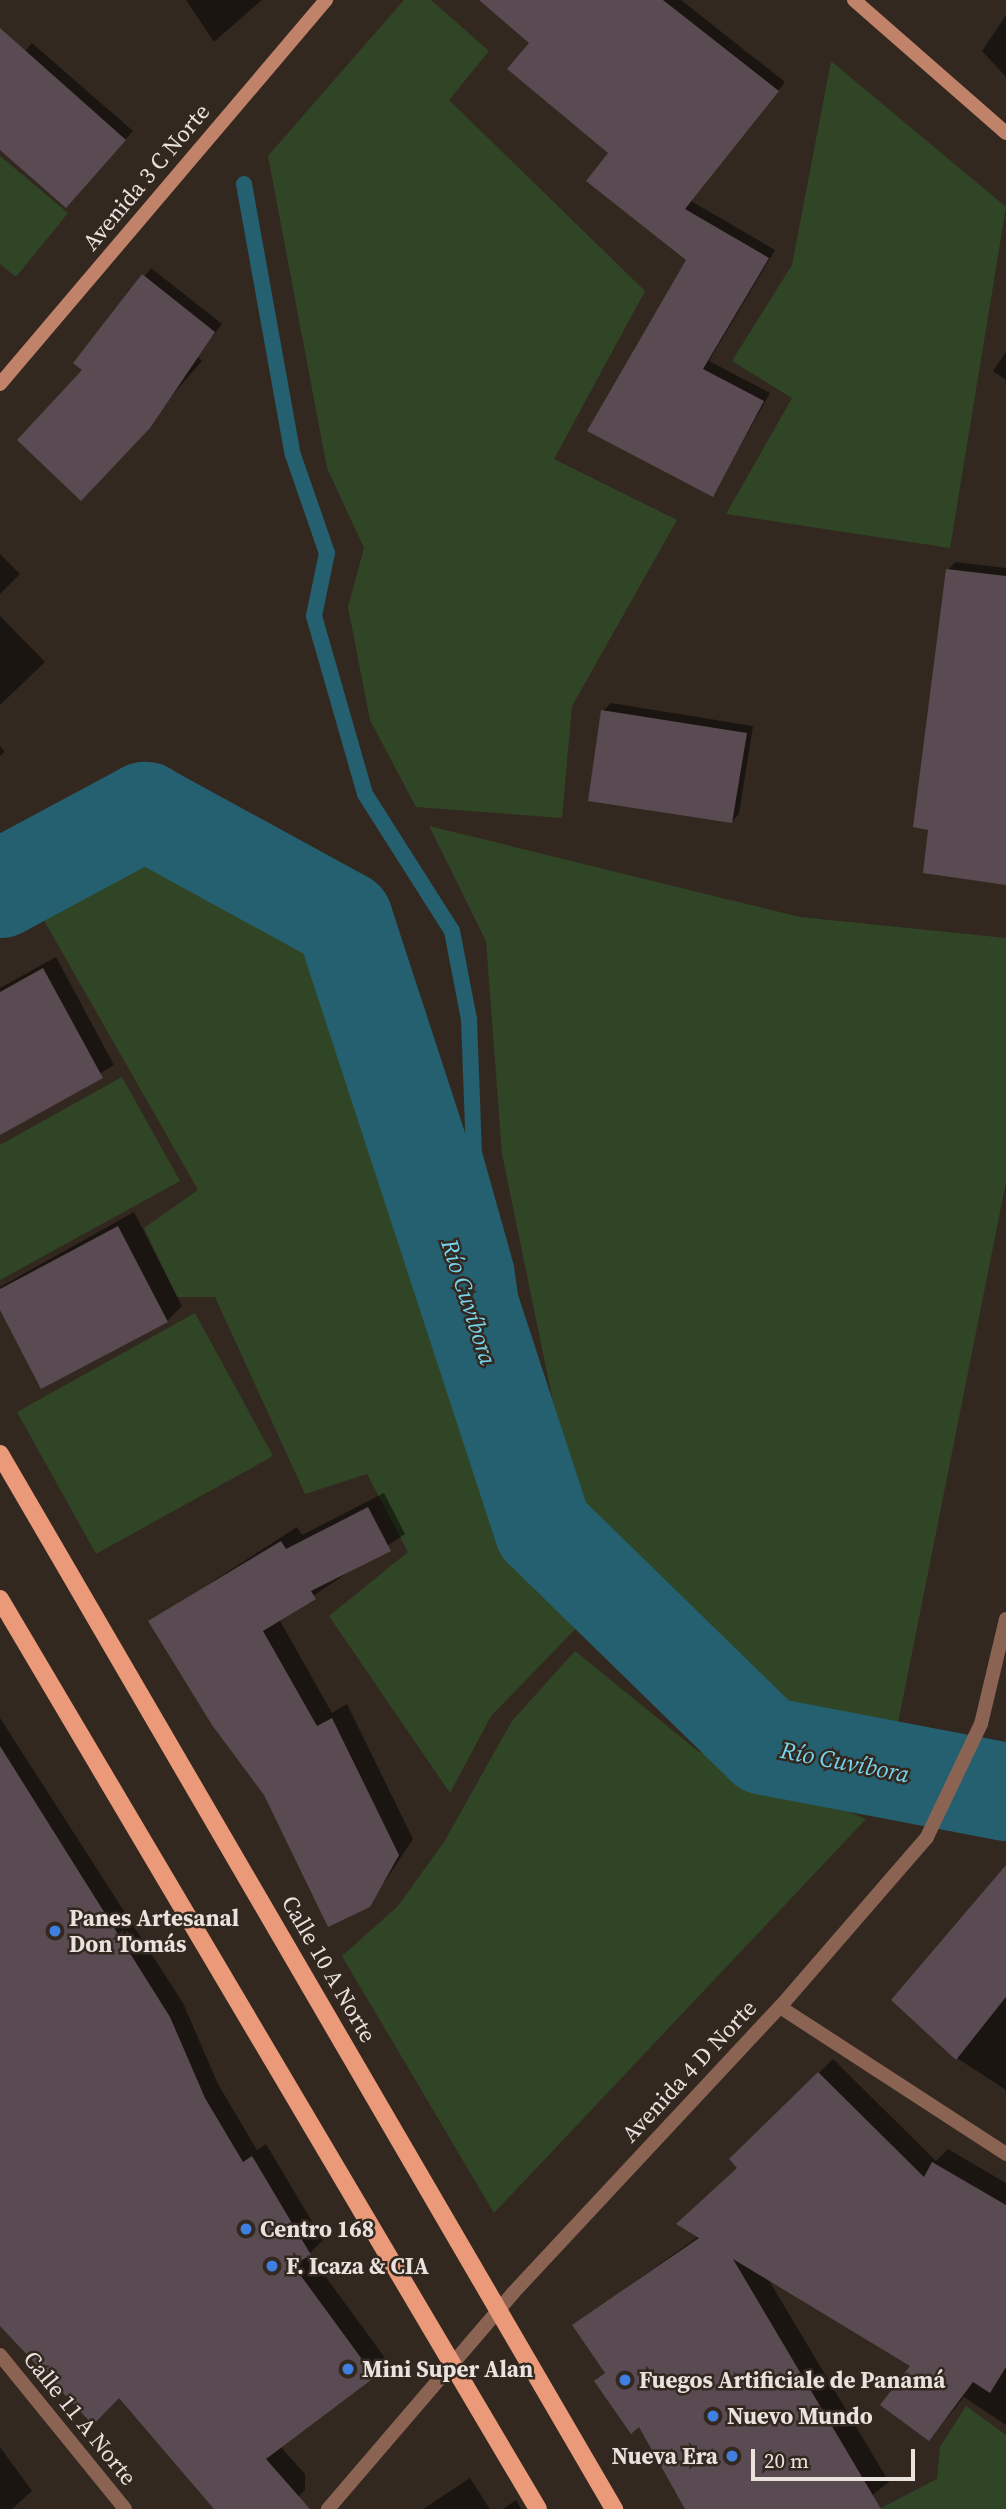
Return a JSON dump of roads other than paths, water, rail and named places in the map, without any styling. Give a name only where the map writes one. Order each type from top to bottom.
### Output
[{"type":"main road","name":"Calle 10 A Norte","points":[[0,1454],[614,2509]]},
{"type":"main road","points":[[0,1599],[538,2509]]},
{"type":"street","name":"Avenida 3 C Norte","points":[[0,384],[326,0]]},
{"type":"street","points":[[854,0],[1006,133]]},
{"type":"street","name":"Avenida 4 D Norte","points":[[328,2509],[500,2309],[780,2007],[927,1837],[981,1724],[1006,1619]]},
{"type":"street","points":[[780,2007],[1006,2154]]},
{"type":"street","name":"Calle 11 A Norte","points":[[0,2355],[125,2509]]},
{"type":"waterway","points":[[244,184],[293,455],[327,553],[314,616],[365,794],[452,931],[469,1019],[474,1153],[506,1267],[543,1529]]},
{"type":"waterway","name":"Río Cuvíbora","points":[[0,889],[145,811],[344,920],[543,1529],[765,1746],[1006,1792]]},
{"type":"place","name":"Panes Artesanal Don Tomás","points":[[55,1931]]},
{"type":"place","name":"Centro 168","points":[[246,2229]]},
{"type":"place","name":"F. Icaza & CIA","points":[[272,2266]]},
{"type":"place","name":"Mini Super Alan","points":[[348,2369]]},
{"type":"place","name":"Fuegos Artificiale de Panamá","points":[[625,2380]]},
{"type":"place","name":"Nuevo Mundo","points":[[713,2416]]},
{"type":"place","name":"Nueva Era","points":[[732,2456]]}]
